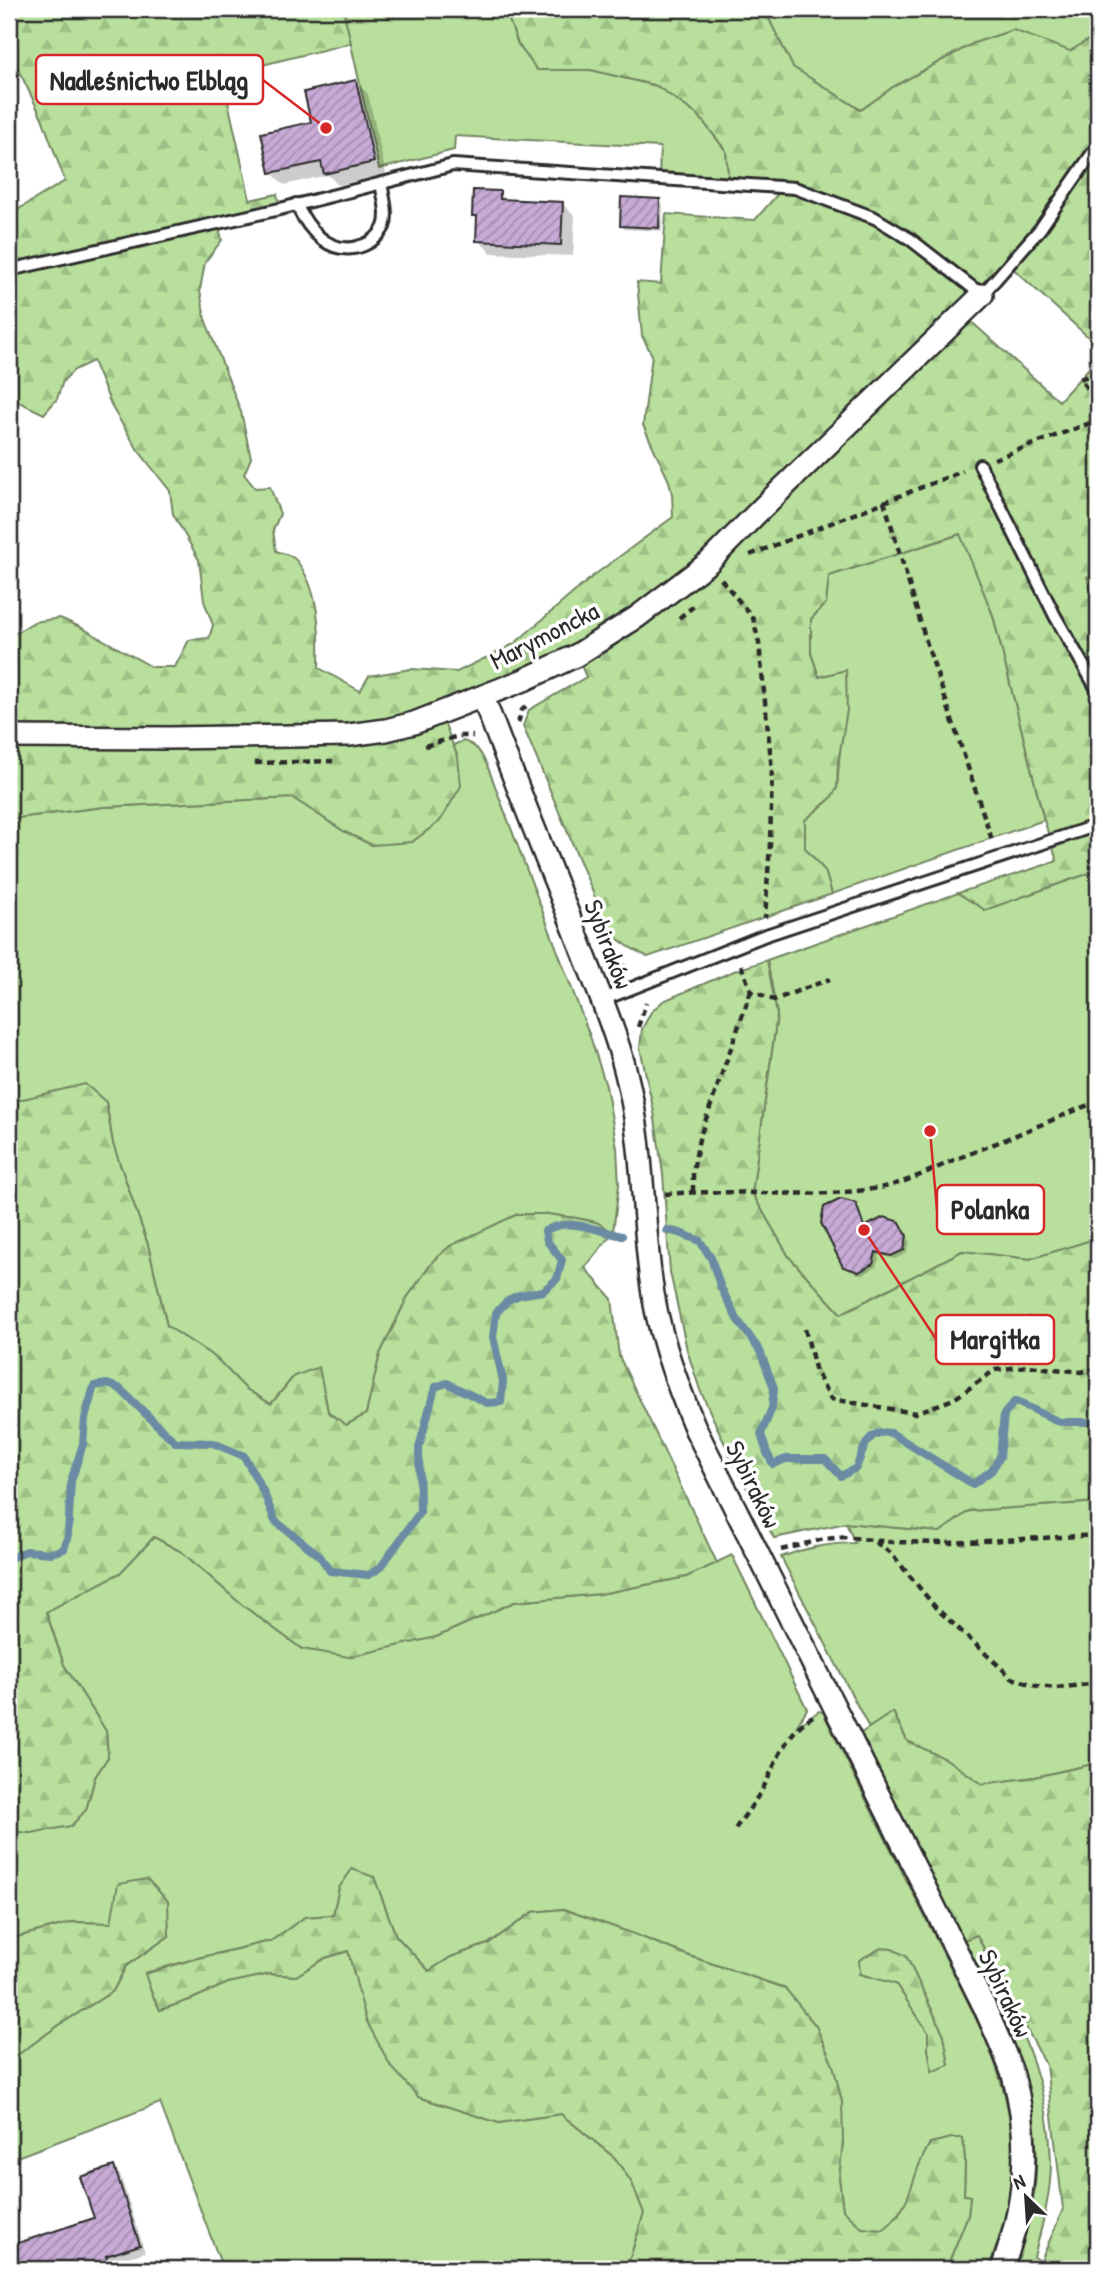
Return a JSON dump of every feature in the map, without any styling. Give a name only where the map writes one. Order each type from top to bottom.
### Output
[{"type":"street","name":"Marymoncka","points":[[9,737],[349,735],[386,730],[414,723],[483,697],[577,655],[637,617],[708,563],[982,295]]},
{"type":"street","name":"Sybiraków","points":[[483,697],[619,1051],[631,1097],[642,1171],[650,1276],[677,1384],[696,1430],[984,2006],[1013,2076],[1021,2110],[1024,2174],[1017,2224],[1002,2269]]},
{"type":"lane","points":[[9,270],[453,165],[795,188],[876,218],[909,239],[982,295],[1040,229],[1098,145]]},
{"type":"lane","points":[[296,204],[307,225],[323,241],[335,246],[354,248],[371,241],[384,226],[385,205],[381,183]]},
{"type":"lane","points":[[979,465],[1055,616],[1098,691]]},
{"type":"lane","points":[[601,1000],[763,936],[1098,825]]},
{"type":"path","points":[[1098,372],[1080,379],[1098,404]]},
{"type":"path","points":[[751,554],[1098,420]]},
{"type":"path","points":[[884,501],[926,641],[988,826]]},
{"type":"path","points":[[708,563],[752,618],[759,643],[772,770],[763,936]]},
{"type":"path","points":[[693,1192],[698,1139],[751,991],[742,964]]},
{"type":"path","points":[[751,991],[774,1000],[830,979]]},
{"type":"path","points":[[636,1032],[646,1003],[638,986]]},
{"type":"path","points":[[659,1195],[693,1192],[838,1193],[882,1188],[1098,1101]]},
{"type":"path","points":[[805,1329],[816,1372],[831,1399],[915,1413],[954,1399],[995,1370],[1028,1366],[1081,1372],[1098,1368]]},
{"type":"path","points":[[773,1552],[843,1537],[948,1543],[1098,1535]]},
{"type":"path","points":[[870,1539],[891,1553],[936,1608],[1012,1678],[1037,1686],[1056,1688],[1098,1683]]},
{"type":"path","points":[[735,1829],[763,1787],[794,1730],[819,1712],[834,1706]]},
{"type":"green space","points":[[9,9],[343,9],[351,43],[222,75],[250,200],[277,194],[280,209],[218,223],[222,240],[205,262],[200,290],[205,319],[241,412],[251,458],[244,474],[255,488],[270,487],[280,514],[273,530],[276,551],[296,560],[310,584],[317,612],[319,668],[360,691],[369,676],[411,669],[457,672],[514,644],[593,576],[673,517],[669,481],[643,425],[652,355],[642,336],[637,282],[661,284],[666,214],[755,220],[783,188],[729,184],[726,151],[699,116],[657,86],[591,70],[537,70],[518,44],[505,9],[759,9],[766,13],[793,67],[861,110],[893,87],[974,43],[1013,30],[1070,51],[1098,34],[1098,346],[1009,265],[964,315],[1059,401],[1098,358],[1098,574],[1087,577],[1098,608],[1098,870],[985,910],[958,893],[1057,861],[1044,820],[993,615],[960,534],[829,576],[826,603],[811,619],[811,653],[819,677],[846,670],[847,710],[838,763],[837,788],[830,799],[805,820],[805,848],[825,871],[832,894],[648,957],[610,933],[523,726],[529,710],[586,677],[577,655],[441,714],[458,758],[461,786],[440,821],[412,842],[372,845],[345,832],[293,798],[103,807],[9,819],[9,637],[34,622],[60,618],[152,667],[175,667],[189,640],[209,638],[213,625],[204,601],[199,560],[173,514],[170,491],[138,450],[113,409],[93,361],[74,370],[63,381],[57,399],[44,414],[15,400],[9,381],[9,215],[65,181],[42,118],[9,50]]},
{"type":"green space","points":[[343,9],[505,9],[518,44],[537,69],[591,70],[657,86],[699,116],[726,151],[729,184],[659,179],[660,147],[455,136],[454,150],[379,169]]},
{"type":"green space","points":[[759,9],[1098,9],[1098,34],[1070,52],[1013,30],[974,43],[893,87],[861,110],[792,67],[766,13]]},
{"type":"green space","points":[[961,534],[993,615],[1044,820],[832,894],[825,871],[805,848],[805,820],[830,799],[837,788],[846,670],[819,677],[811,653],[811,619],[826,603],[829,576]]},
{"type":"green space","points":[[1098,574],[1098,608],[1087,576]]},
{"type":"green space","points":[[463,741],[478,750],[487,765],[591,1039],[606,1086],[617,1148],[619,1185],[613,1232],[596,1222],[576,1218],[518,1214],[450,1246],[434,1260],[407,1298],[380,1354],[366,1415],[346,1426],[328,1412],[324,1390],[294,1376],[271,1404],[246,1389],[216,1358],[167,1326],[148,1245],[113,1144],[106,1102],[9,1100],[9,819],[103,807],[293,798],[345,832],[372,845],[458,758],[453,745]]},
{"type":"green space","points":[[1098,870],[1098,1238],[1030,1259],[962,1251],[841,1314],[789,1257],[752,1193],[777,1015],[767,960],[958,893],[985,910]]},
{"type":"green space","points":[[767,960],[777,1015],[752,1193],[789,1257],[841,1314],[962,1251],[1030,1259],[1098,1238],[1098,1502],[969,1511],[940,1532],[846,1523],[774,1538],[735,1466],[700,1390],[687,1350],[670,1272],[663,1174],[654,1112],[640,1048],[642,1029],[651,1012],[663,1001]]},
{"type":"green space","points":[[85,1084],[106,1102],[113,1144],[148,1245],[167,1326],[216,1358],[246,1389],[271,1404],[294,1376],[319,1367],[328,1412],[346,1425],[366,1414],[380,1354],[407,1298],[434,1260],[450,1246],[518,1214],[576,1218],[596,1222],[613,1232],[585,1268],[612,1299],[619,1356],[717,1563],[686,1577],[600,1594],[514,1602],[436,1637],[349,1657],[302,1649],[241,1604],[182,1552],[154,1537],[120,1573],[46,1612],[64,1665],[106,1731],[108,1757],[95,1777],[86,1810],[71,1826],[31,1833],[9,1831],[9,1100]]},
{"type":"green space","points":[[1098,1502],[1098,1763],[1035,1777],[982,1784],[946,1759],[907,1741],[893,1712],[869,1728],[781,1557],[817,1547],[855,1543],[846,1523],[940,1532],[969,1511]]},
{"type":"green space","points":[[154,1537],[182,1552],[241,1604],[302,1649],[436,1637],[514,1602],[600,1594],[686,1577],[732,1555],[807,1709],[796,1727],[819,1711],[823,1712],[992,2055],[1007,2104],[1012,2165],[1005,2218],[988,2269],[946,2269],[968,2215],[970,2196],[964,2195],[963,2138],[930,2143],[906,2201],[883,2230],[862,2229],[843,2211],[839,2178],[843,2141],[785,1988],[563,1909],[533,1912],[488,1944],[451,1957],[429,1971],[396,1936],[374,1877],[339,1888],[333,1915],[305,1917],[271,1941],[145,1973],[160,2010],[227,1983],[270,1974],[296,1976],[325,1958],[349,1951],[357,1981],[418,2097],[499,2123],[561,2114],[615,2158],[632,2183],[644,2213],[627,2268],[223,2269],[160,2103],[9,2160],[9,2061],[113,1991],[126,1966],[169,1936],[111,1923],[74,1922],[9,1939],[9,1831],[31,1833],[86,1810],[95,1777],[108,1757],[106,1731],[64,1665],[46,1611],[120,1573]],"holes":[[[906,1956],[944,2035],[928,2049],[928,2032],[896,1984],[860,1974]]]},
{"type":"green space","points":[[893,1712],[907,1741],[946,1759],[982,1784],[1035,1777],[1098,1763],[1098,2269],[1045,2269],[1041,2261],[1063,2209],[1046,2065],[977,1935],[964,1940],[861,1733]]},
{"type":"green space","points":[[352,1869],[374,1877],[396,1936],[429,1971],[451,1957],[488,1944],[533,1912],[563,1909],[785,1988],[816,2026],[833,2065],[842,2101],[843,2141],[839,2178],[843,2210],[862,2228],[883,2230],[897,2216],[906,2202],[930,2143],[963,2138],[964,2195],[970,2196],[968,2215],[946,2269],[624,2269],[627,2268],[644,2213],[632,2183],[615,2158],[561,2114],[499,2123],[418,2097],[390,2065],[366,2020],[348,1951],[325,1958],[296,1976],[270,1974],[228,1983],[160,2010],[145,1974],[271,1941],[305,1917],[333,1915],[339,1888]]},
{"type":"green space","points":[[147,1879],[168,1901],[169,1936],[126,1966],[113,1991],[9,2061],[9,1939],[74,1922],[111,1923],[118,1884]]},
{"type":"green space","points":[[977,1934],[1026,2044],[1044,2099],[1049,2129],[1051,2174],[1046,2210],[1034,2257],[1041,2261],[1045,2269],[1014,2269],[1029,2223],[1036,2179],[1036,2139],[1030,2099],[1019,2061],[1004,2022],[964,1940]]},
{"type":"green space","points":[[881,1948],[892,1949],[906,1956],[944,2035],[949,2065],[932,2072],[928,2032],[896,1984],[860,1974],[859,1960]]},
{"type":"building","points":[[356,80],[374,162],[324,174],[321,162],[270,173],[261,133],[311,122],[304,92]]},
{"type":"building","points":[[473,190],[500,191],[500,199],[563,202],[561,245],[476,241],[477,216],[472,216]]},
{"type":"building","points":[[621,197],[660,199],[659,228],[620,226]]},
{"type":"building","points":[[841,1199],[856,1203],[864,1227],[884,1217],[900,1222],[907,1236],[904,1250],[891,1256],[876,1252],[873,1264],[859,1272],[843,1267],[821,1223],[824,1207]]},
{"type":"building","points":[[114,2166],[140,2245],[106,2256],[110,2269],[9,2269],[9,2246],[94,2218],[80,2177]]},
{"type":"waterway","points":[[9,1559],[26,1551],[51,1553],[64,1549],[68,1535],[71,1481],[83,1444],[85,1418],[94,1386],[107,1384],[119,1388],[175,1442],[213,1443],[244,1456],[264,1493],[275,1521],[319,1555],[330,1571],[369,1575],[381,1567],[420,1512],[419,1448],[435,1387],[447,1383],[487,1403],[501,1402],[503,1381],[493,1337],[496,1313],[508,1300],[519,1295],[543,1291],[557,1279],[562,1260],[547,1241],[545,1231],[573,1225],[622,1236]]},
{"type":"waterway","points":[[667,1230],[700,1241],[711,1258],[721,1288],[737,1319],[760,1351],[774,1388],[772,1408],[761,1434],[773,1464],[786,1459],[825,1459],[841,1476],[856,1468],[871,1437],[891,1433],[973,1484],[991,1471],[1000,1457],[1004,1414],[1015,1401],[1060,1422],[1098,1422]]},
{"type":"place","name":"Nadleśnictwo Elbląg","points":[[326,128]]},
{"type":"place","name":"Polanka","points":[[930,1131]]},
{"type":"place","name":"Margitka","points":[[864,1230]]}]
